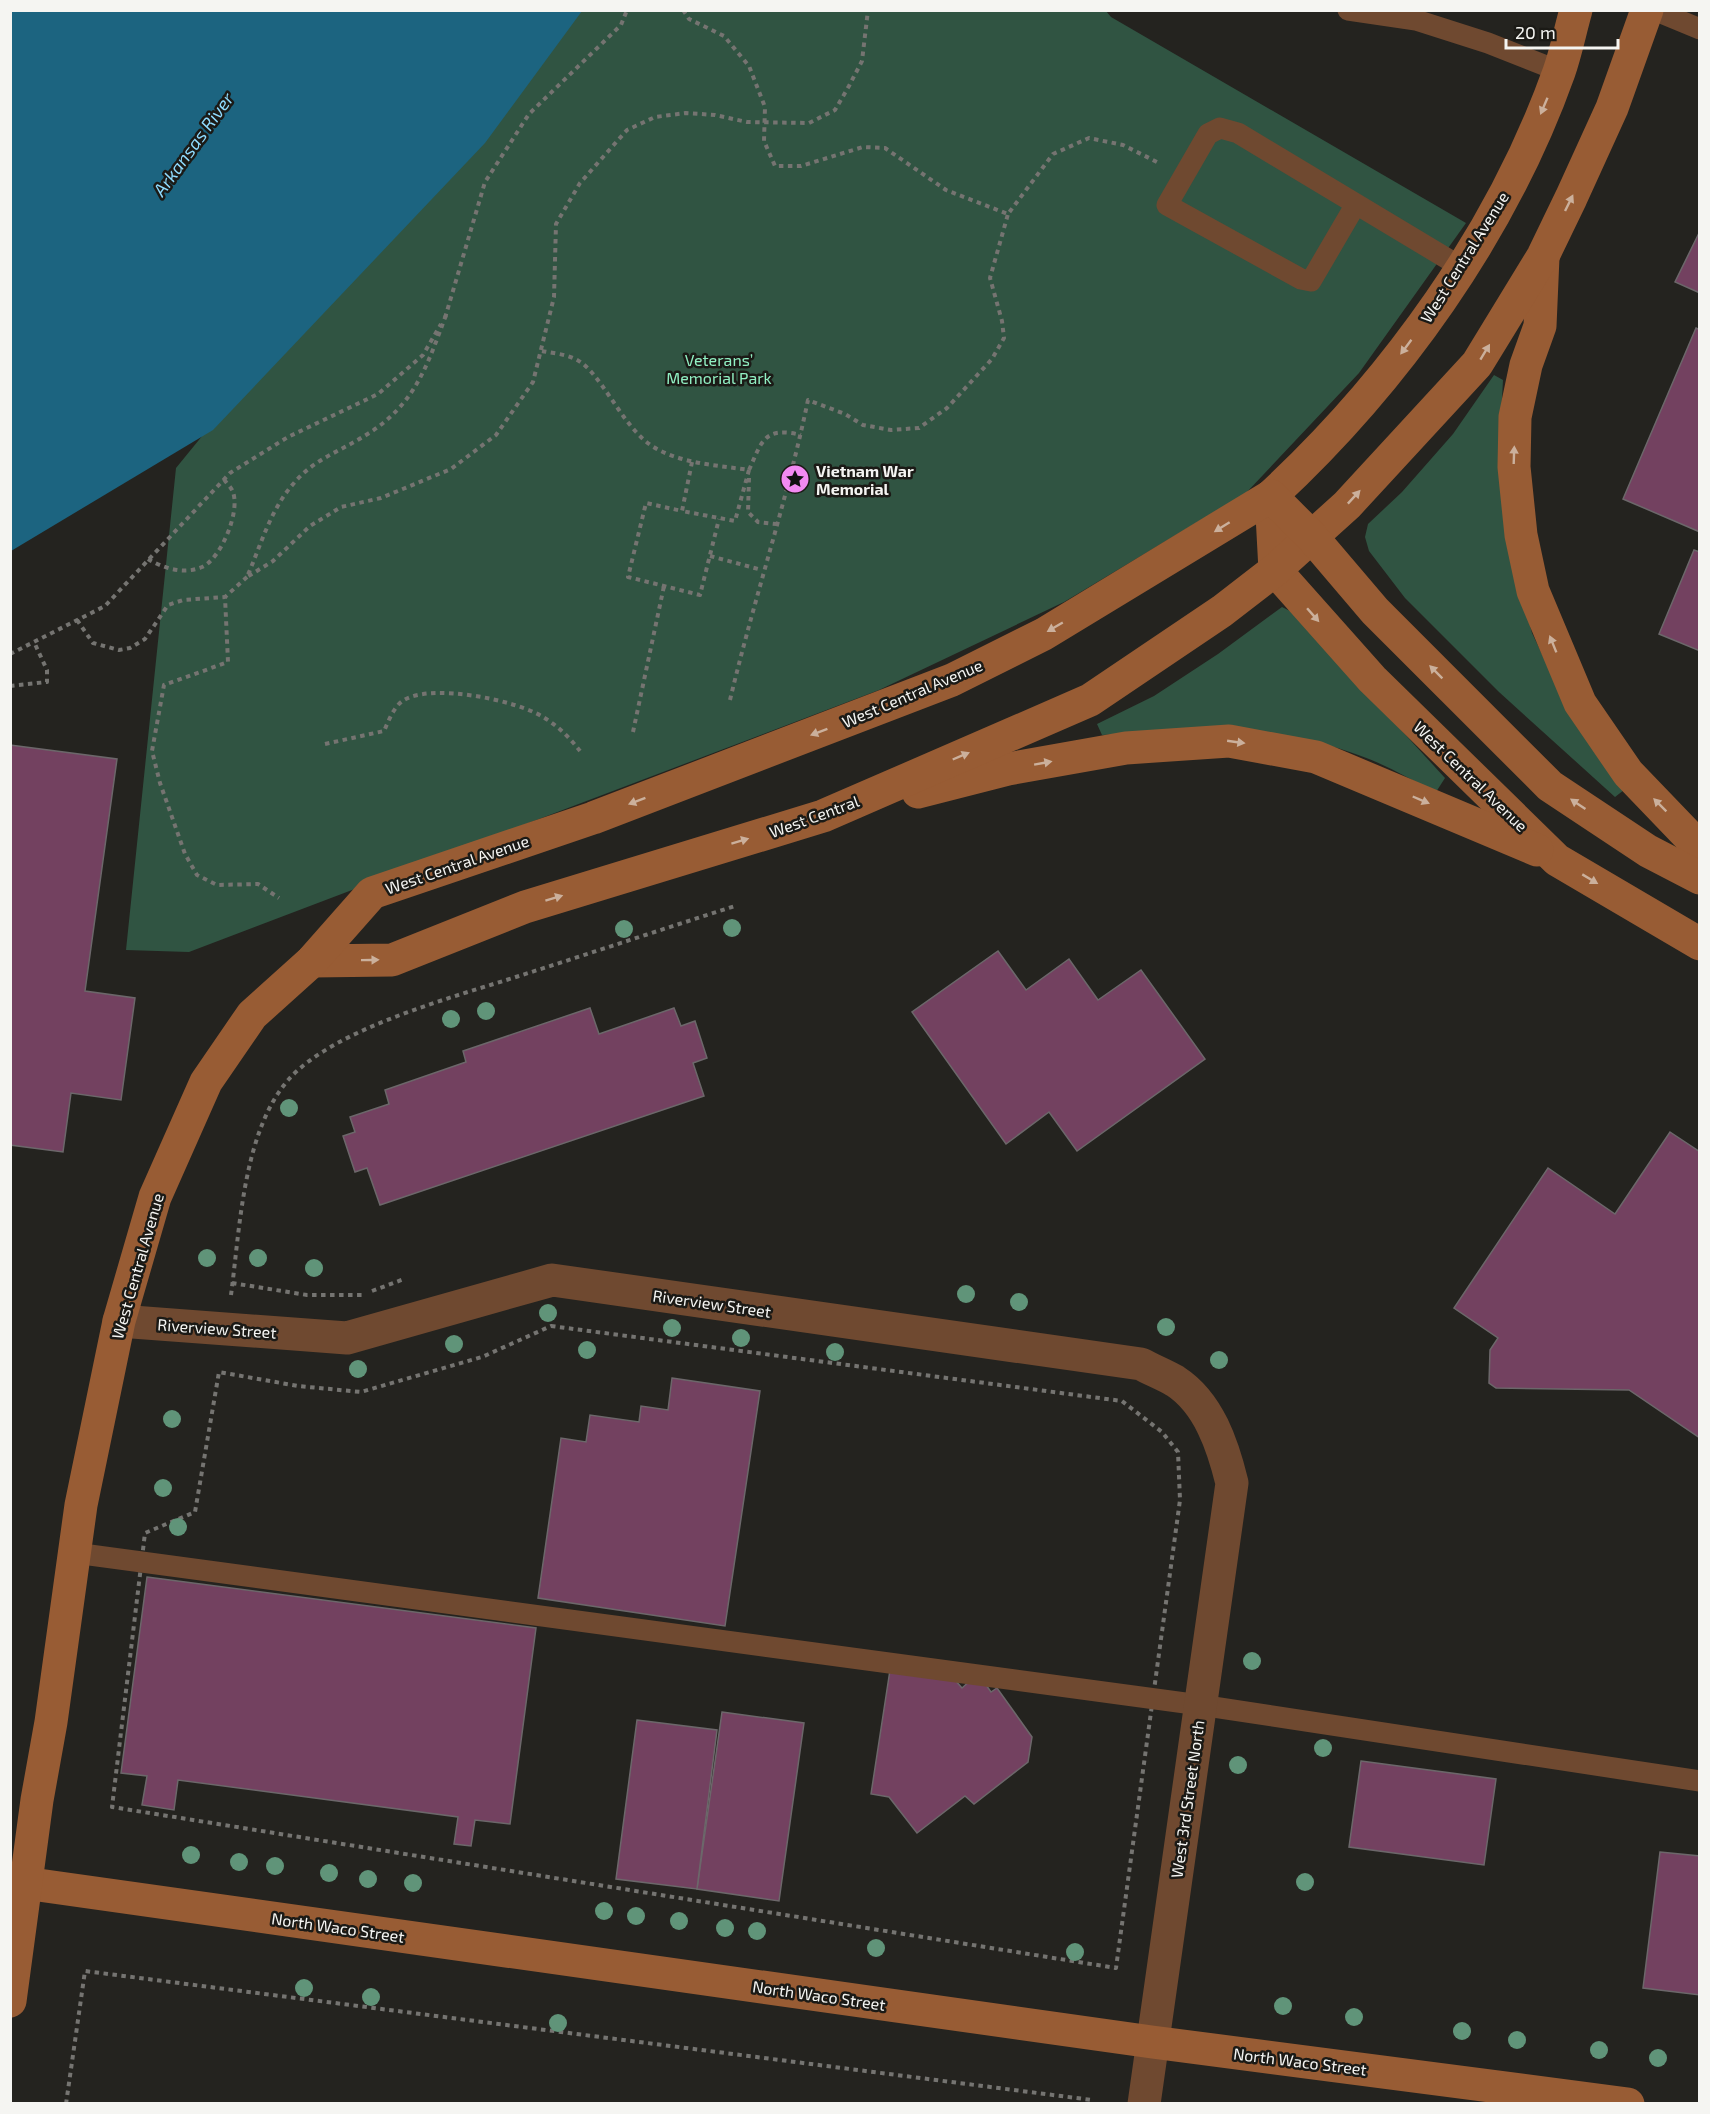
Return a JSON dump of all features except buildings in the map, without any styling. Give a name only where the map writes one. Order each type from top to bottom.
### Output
[{"type":"street","name":"West Central Avenue","points":[[10,2001],[18,1882],[51,1722],[81,1505],[119,1321],[155,1197],[207,1082],[252,1015],[312,961],[372,893],[604,813],[952,680],[1044,634],[1271,496],[1323,448],[1370,394],[1443,298],[1515,176],[1559,71],[1576,10]]},
{"type":"street","points":[[1275,570],[1347,505],[1477,364],[1543,256],[1612,108],[1647,10]]},
{"type":"street","points":[[1543,256],[1540,326],[1526,365],[1515,417],[1514,466],[1521,535],[1533,591],[1580,703],[1628,773],[1700,848]]},
{"type":"street","points":[[1271,496],[1312,537],[1375,611],[1550,786],[1648,851],[1700,878]]},
{"type":"street","points":[[1271,496],[1275,570]]},
{"type":"street","name":"West Central Avenue","points":[[1275,570],[1372,679],[1557,860],[1700,944]]},
{"type":"street","name":"West Central","points":[[312,961],[392,960],[525,907],[823,816],[1090,700],[1222,611],[1275,570]]},
{"type":"street","points":[[823,816],[1008,769],[1067,758],[1126,748],[1229,741],[1316,757],[1557,860]]},
{"type":"street","name":"Riverview Street","points":[[119,1321],[347,1338],[552,1280],[1141,1364],[1177,1382],[1201,1407],[1223,1445],[1232,1482],[1231,1494]]},
{"type":"street","name":"West 3rd Street North","points":[[1144,2103],[1231,1494]]},
{"type":"street","name":"North Waco Street","points":[[18,1882],[1152,2042],[1628,2103]]},
{"type":"lane","points":[[1348,10],[1416,20],[1488,43],[1559,71]]},
{"type":"lane","points":[[1654,10],[1700,29]]},
{"type":"lane","points":[[1356,204],[1311,281],[1301,279],[1167,205],[1208,134],[1220,128],[1238,133],[1461,267]]},
{"type":"lane","points":[[75,1553],[1200,1705],[1700,1781]]},
{"type":"path","points":[[247,577],[272,516],[295,481],[314,463],[382,424],[418,387],[446,315],[485,182],[529,114],[621,25],[627,10]]},
{"type":"path","points":[[683,10],[689,19],[724,36],[749,66],[765,107],[764,141],[774,166],[801,166],[863,147],[885,148],[946,190],[1008,214]]},
{"type":"path","points":[[77,620],[93,643],[119,650],[130,648],[145,639],[168,604],[183,600],[225,597],[247,577],[273,561],[310,526],[341,507],[393,493],[451,469],[496,435],[533,382],[554,297],[556,224],[580,183],[627,130],[655,117],[686,113],[765,122],[809,123],[835,110],[862,61],[868,10]]},
{"type":"path","points":[[730,700],[762,570],[801,435],[808,400],[846,414],[863,425],[891,430],[919,428],[947,408],[992,359],[1004,338],[1002,321],[990,278],[1008,214],[1053,154],[1089,138],[1123,145],[1184,175]]},
{"type":"path","points":[[10,654],[105,606],[224,479],[288,437],[378,394],[423,355],[446,315]]},
{"type":"path","points":[[542,351],[575,358],[594,374],[626,423],[650,445],[675,459],[749,470]]},
{"type":"path","points":[[719,519],[700,595],[628,577],[646,503],[735,521],[749,470],[761,441],[771,434],[786,432],[801,435]]},
{"type":"path","points":[[682,511],[692,462]]},
{"type":"path","points":[[749,470],[748,512],[758,522],[776,524]]},
{"type":"path","points":[[148,560],[166,569],[185,570],[202,567],[218,553],[235,510],[233,491],[224,479]]},
{"type":"path","points":[[710,556],[762,570]]},
{"type":"path","points":[[633,732],[664,586]]},
{"type":"path","points":[[225,597],[228,662],[164,685],[152,751],[160,783],[185,854],[197,875],[217,885],[258,884],[279,898]]},
{"type":"path","points":[[10,686],[47,682],[47,670],[34,641]]},
{"type":"path","points":[[326,744],[384,730],[390,716],[402,701],[434,692],[475,697],[524,708],[541,716],[566,733],[579,751]]},
{"type":"path","points":[[219,1372],[253,1145],[276,1099],[290,1078],[328,1049],[396,1016],[735,906]]},
{"type":"path","points":[[232,1283],[307,1295],[363,1295],[405,1279]]},
{"type":"path","points":[[66,2103],[86,1971],[1092,2100],[1092,2103]]},
{"type":"green space","name":"Veterans’ Memorial Park","points":[[549,11],[1106,11],[1111,17],[1466,223],[1359,373],[1246,493],[1064,602],[879,690],[189,952],[126,950],[176,468]]},
{"type":"green space","points":[[1494,375],[1503,380],[1499,455],[1510,547],[1532,633],[1569,711],[1624,790],[1615,797],[1499,692],[1405,598],[1369,551],[1365,537],[1368,524],[1402,492],[1453,434]]},
{"type":"green space","points":[[1282,607],[1294,613],[1445,778],[1436,792],[1371,760],[1330,746],[1298,739],[1266,734],[1201,731],[1102,735],[1097,724],[1154,696],[1218,654]]},
{"type":"water","name":"Arkansas River","points":[[10,11],[582,11],[485,143],[213,430],[11,551]]},
{"type":"place","name":"Vietnam War Memorial","points":[[795,479]]}]
